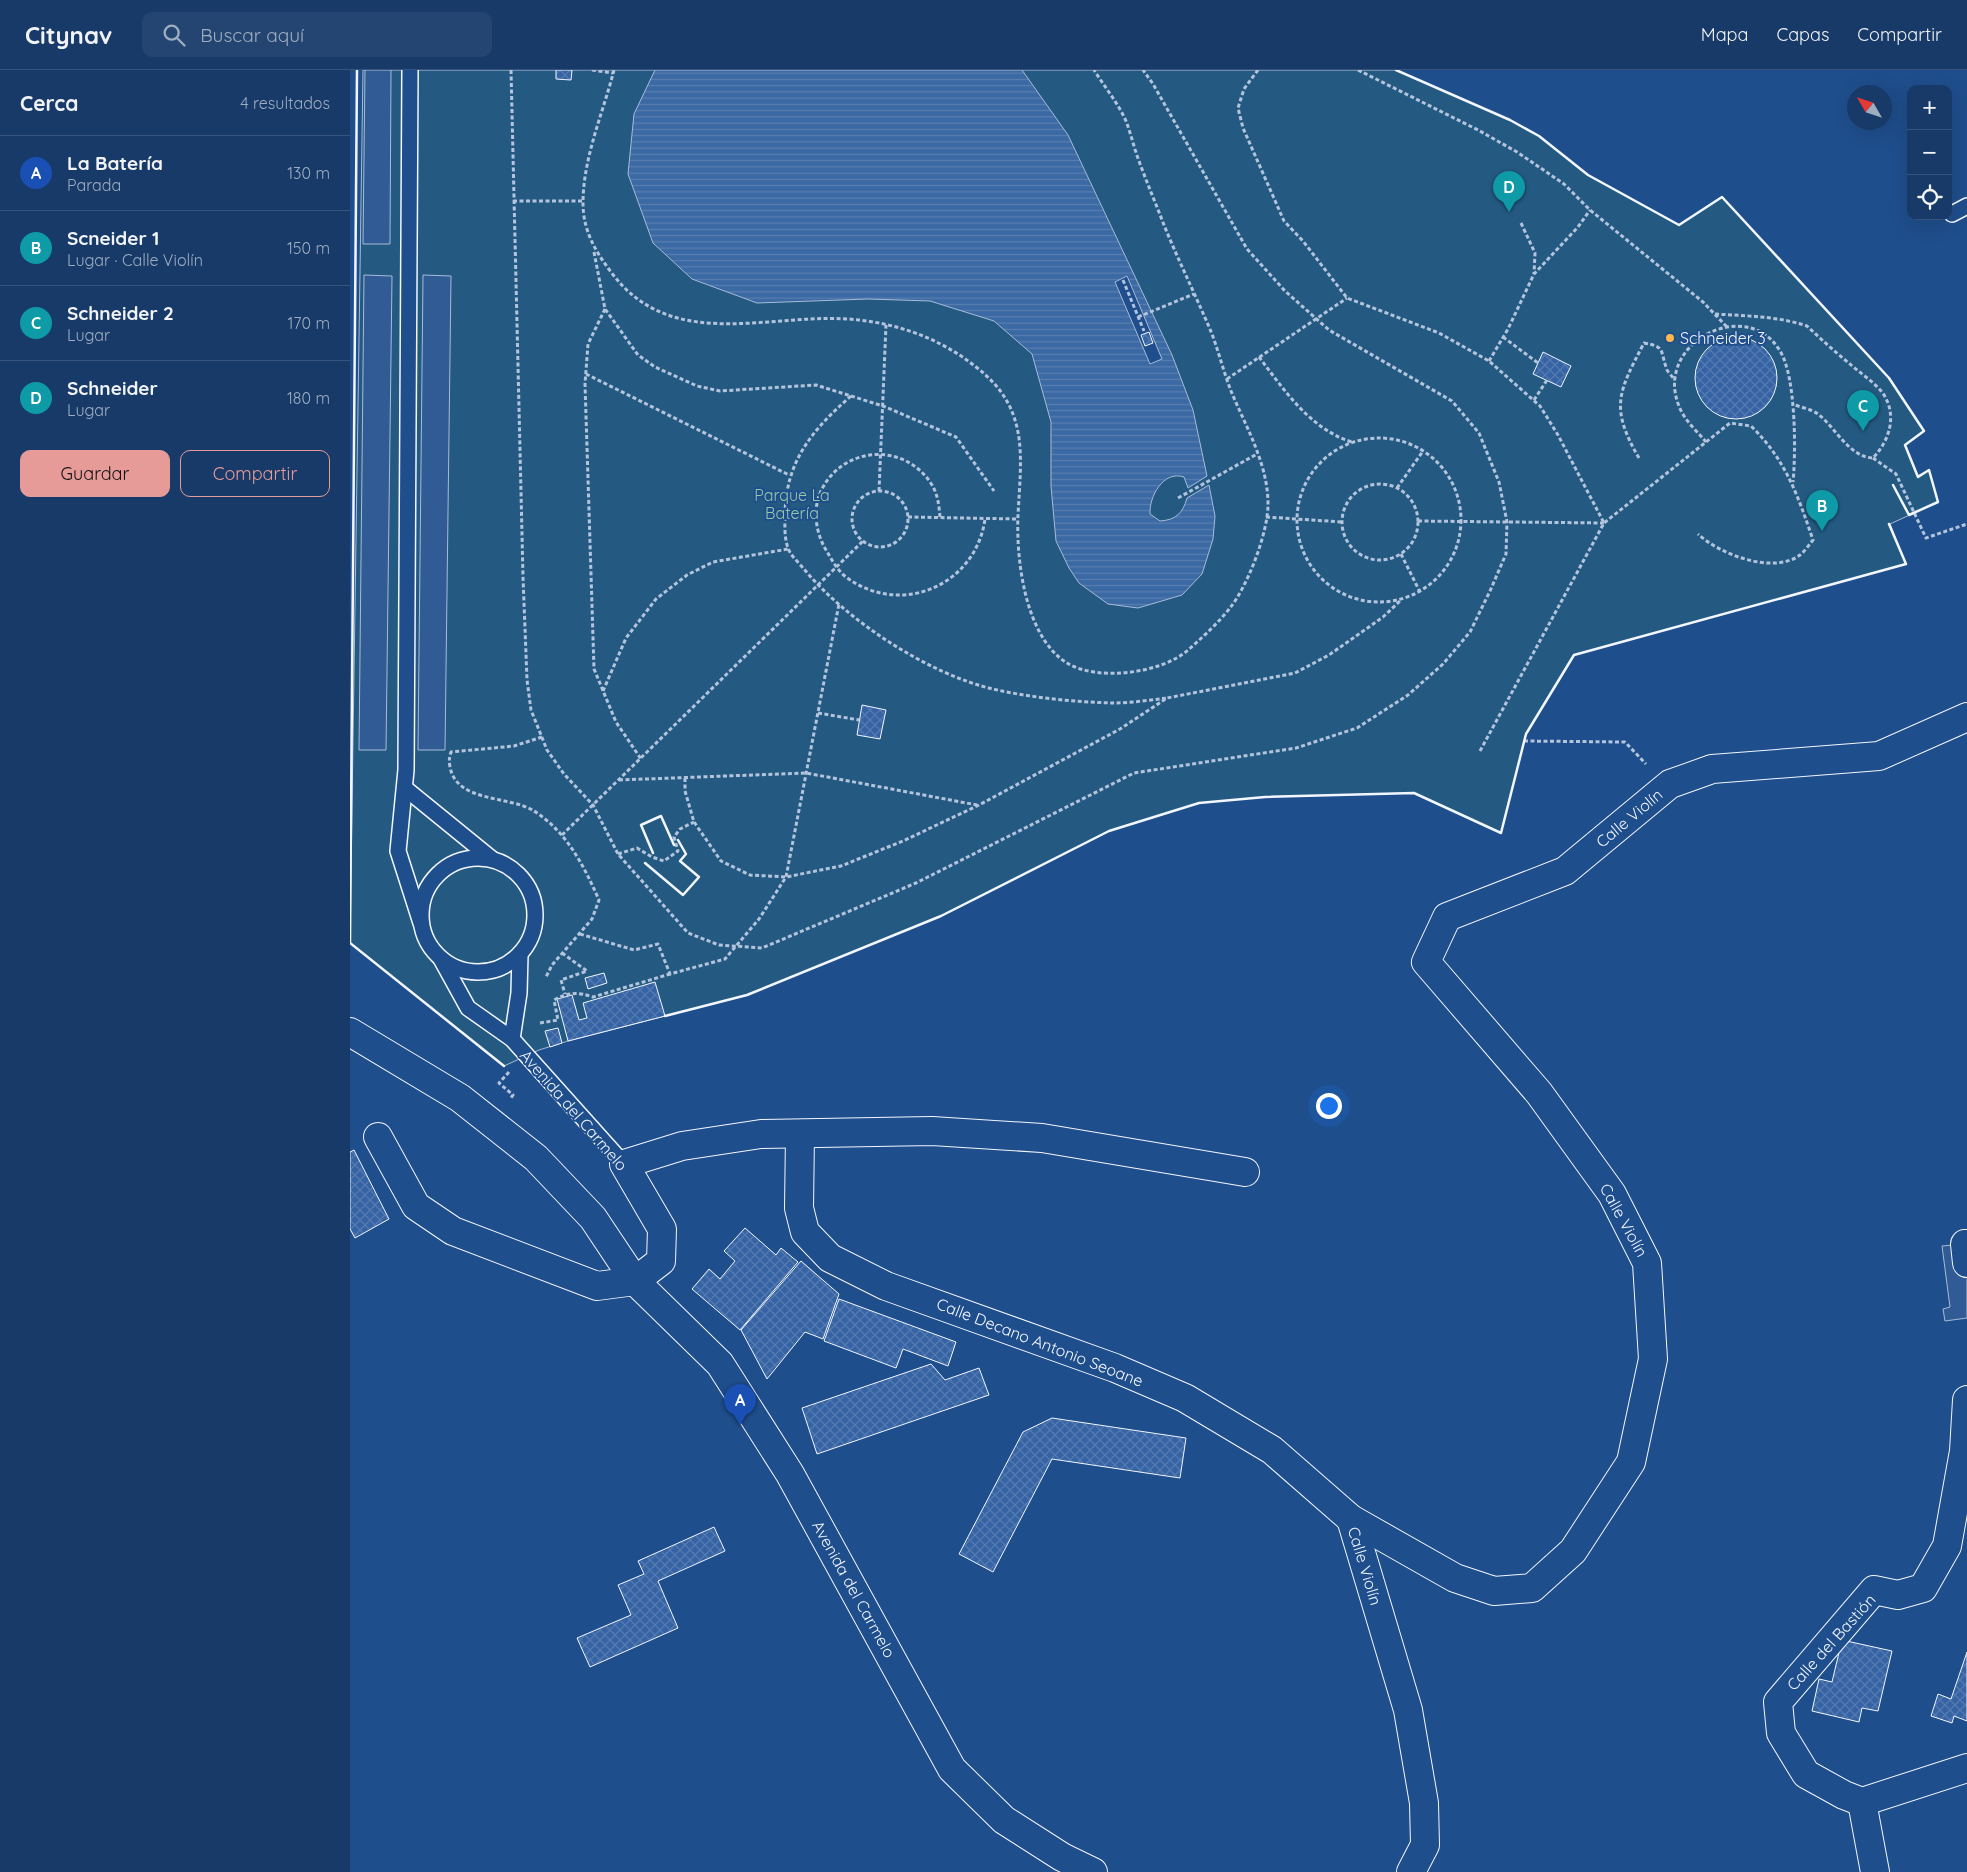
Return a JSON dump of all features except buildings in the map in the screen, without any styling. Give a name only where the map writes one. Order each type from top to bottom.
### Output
[{"type":"street","name":"Calle Violín","points":[[1351,1519],[1455,1578],[1494,1591],[1532,1588],[1572,1551],[1630,1462],[1653,1359],[1647,1263],[1612,1194],[1539,1093],[1426,962],[1447,917],[1565,871],[1670,784],[1712,769],[1879,756],[1967,717]]},
{"type":"street","name":"Avenida del Carmelo","points":[[351,1032],[460,1098],[536,1158],[593,1218],[635,1281],[720,1364],[790,1474],[892,1656],[952,1769],[1004,1820],[1062,1857],[1093,1872]]},
{"type":"street","points":[[624,1164],[682,1146],[761,1134],[932,1131],[1042,1138],[1245,1172]]},
{"type":"street","name":"Calle Decano Antonio Seoane","points":[[800,1134],[799,1208],[805,1232],[830,1258],[886,1286],[1115,1368],[1185,1398],[1272,1450],[1351,1519]]},
{"type":"street","points":[[378,1138],[416,1206],[453,1231],[597,1286],[635,1281]]},
{"type":"street","name":"Avenida del Carmelo","points":[[624,1164],[662,1229],[661,1261],[635,1281]]},
{"type":"street","name":"Calle del Bastión","points":[[1862,1802],[1844,1795],[1806,1774],[1781,1733],[1778,1702],[1874,1590],[1898,1595],[1923,1588],[1947,1546],[1964,1451],[1967,1400]]},
{"type":"street","name":"Calle Violín","points":[[1351,1519],[1408,1710],[1424,1803],[1425,1845],[1411,1872]]},
{"type":"street","points":[[1876,1872],[1862,1802],[1967,1768]]},
{"type":"lane","points":[[406,789],[492,859],[512,868],[524,880],[531,892],[536,908],[532,934],[520,954],[506,965],[485,972],[460,970],[441,959],[429,946],[398,851],[406,789],[410,70]]},
{"type":"lane","points":[[1952,214],[1967,206]]},
{"type":"lane","points":[[421,923],[424,896],[430,884],[449,866],[464,859],[492,859]]},
{"type":"lane","points":[[512,1039],[519,993],[520,954]]},
{"type":"lane","name":"Avenida del Carmelo","points":[[441,959],[468,1008],[512,1039],[624,1164]]},
{"type":"path","points":[[511,70],[527,680],[531,710],[547,750],[564,774],[594,805],[618,854],[688,933],[719,945],[762,948],[916,883],[1134,772],[1296,748],[1357,728],[1408,695],[1443,664],[1470,632],[1506,554],[1507,522],[1499,482],[1479,433],[1452,401],[1329,330],[1285,291],[1247,249],[1143,70]]},
{"type":"path","points":[[592,70],[614,72],[587,166],[583,201],[584,223],[594,249],[605,309],[638,355],[655,367],[697,386],[720,391],[745,391],[816,385],[883,406],[956,437],[994,491]]},
{"type":"path","points":[[594,249],[618,282],[646,305],[666,316],[698,323],[736,324],[855,320],[886,325],[930,338],[977,368],[998,388],[1008,402],[1018,428],[1022,469],[1018,519],[1022,575],[1032,618],[1048,648],[1068,664],[1090,672],[1126,673],[1152,668],[1179,658],[1205,636],[1233,604],[1258,549],[1268,506],[1265,481],[1257,454],[1212,336],[1138,160],[1125,118],[1094,70]]},
{"type":"path","points":[[1258,70],[1244,89],[1238,108],[1243,128],[1284,221],[1303,241],[1347,298],[1439,333],[1489,360],[1534,400],[1540,406],[1558,435],[1604,524]]},
{"type":"path","points":[[1358,70],[1397,88],[1517,152],[1564,184],[1590,210],[1727,327]]},
{"type":"path","points":[[514,201],[583,201]]},
{"type":"path","points":[[1489,360],[1503,337],[1534,274],[1578,227],[1590,210]]},
{"type":"path","points":[[1521,223],[1535,253],[1534,274]]},
{"type":"path","points":[[1123,280],[1144,331]]},
{"type":"path","points":[[1138,318],[1194,294]]},
{"type":"path","points":[[1227,379],[1347,298]]},
{"type":"path","points":[[605,309],[588,344],[586,374],[594,669],[616,722],[641,759]]},
{"type":"path","points":[[1714,314],[1775,318],[1807,326],[1881,392],[1890,408],[1891,419],[1882,449],[1873,458]]},
{"type":"path","points":[[879,491],[886,325]]},
{"type":"path","points":[[1706,442],[1679,406],[1675,381],[1682,356],[1692,344],[1706,334],[1727,327],[1746,328],[1764,336],[1774,344],[1780,351],[1788,368],[1795,460],[1793,483]]},
{"type":"path","points":[[1503,337],[1538,363]]},
{"type":"path","points":[[1638,458],[1622,427],[1619,404],[1624,381],[1644,343],[1658,346],[1663,352],[1666,368],[1675,381]]},
{"type":"path","points":[[1259,357],[1294,404],[1338,438],[1352,442]]},
{"type":"path","points":[[586,374],[789,474]]},
{"type":"path","points":[[1534,400],[1547,380]]},
{"type":"path","points":[[851,396],[815,432],[800,452],[789,474],[785,494],[785,532],[788,549],[818,585],[850,615],[906,652],[949,673],[992,689],[1055,698],[1116,703],[1168,698],[1295,673],[1329,655],[1383,617],[1401,600]]},
{"type":"path","points":[[1792,404],[1817,414],[1851,448],[1864,457],[1873,458],[1896,474],[1926,538],[1967,524]]},
{"type":"path","points":[[1480,751],[1604,524],[1730,424],[1751,426],[1774,453],[1793,483],[1813,540],[1800,555],[1783,562],[1754,560],[1723,552],[1708,544],[1698,534]]},
{"type":"path","points":[[1370,438],[1387,438],[1407,442],[1423,451],[1442,466],[1456,489],[1462,522],[1460,541],[1452,559],[1434,582],[1420,592],[1401,600],[1368,602],[1349,598],[1328,586],[1315,573],[1302,552],[1297,519],[1298,502],[1304,485],[1320,463],[1334,451],[1352,442],[1370,438]]},
{"type":"path","points":[[1397,488],[1423,451]]},
{"type":"path","points":[[940,518],[936,495],[922,472],[899,457],[881,454],[858,457],[844,464],[830,476],[820,493],[816,508],[816,526],[822,543],[836,567],[863,588],[877,592],[918,594],[943,583],[961,569],[976,551],[983,534],[985,519]]},
{"type":"path","points":[[1178,498],[1257,454]]},
{"type":"path","points":[[1376,483],[1388,484],[1397,488],[1410,497],[1417,510],[1418,521],[1414,539],[1401,554],[1386,560],[1366,558],[1350,546],[1345,538],[1342,522],[1345,505],[1357,490],[1376,483]]},
{"type":"path","points":[[879,491],[894,494],[902,502],[908,517],[904,534],[891,544],[873,546],[863,541],[854,529],[852,519],[854,509],[866,494],[879,491]]},
{"type":"path","points":[[908,517],[1018,519]]},
{"type":"path","points":[[1266,517],[1342,522]]},
{"type":"path","points":[[1418,521],[1604,524]]},
{"type":"path","points":[[562,835],[863,541]]},
{"type":"path","points":[[603,691],[626,638],[656,599],[687,575],[713,562],[788,549]]},
{"type":"path","points":[[1401,554],[1420,592]]},
{"type":"path","points":[[537,1016],[537,1024],[558,1020],[554,1000],[565,994],[582,993],[593,997],[725,959],[738,946],[786,877],[839,604]]},
{"type":"path","points":[[685,778],[685,791],[694,822],[721,861],[750,875],[786,877],[841,866],[903,841],[979,805],[1120,730],[1168,698]]},
{"type":"path","points":[[818,713],[859,720]]},
{"type":"path","points":[[542,737],[514,746],[451,752],[449,758],[452,777],[464,789],[533,810],[562,835],[584,866],[599,900],[592,919],[552,966],[544,982]]},
{"type":"path","points":[[1524,741],[1625,742],[1650,767]]},
{"type":"path","points":[[619,780],[806,773],[979,805]]},
{"type":"path","points":[[618,854],[636,848],[652,858],[664,861],[678,851],[674,837],[676,834],[694,822]]},
{"type":"path","points":[[580,934],[634,950],[658,944],[670,974]]},
{"type":"path","points":[[562,953],[586,971],[561,980],[565,994]]},
{"type":"path","points":[[512,1096],[499,1083],[513,1068],[537,1066]]},
{"type":"green space","name":"Parque La Batería","points":[[363,70],[1396,70],[1510,120],[1539,136],[1588,175],[1679,225],[1722,197],[1889,378],[1924,431],[1905,445],[1917,476],[1929,470],[1938,502],[1890,524],[1906,564],[1574,655],[1526,734],[1501,833],[1414,793],[1265,797],[1199,803],[1109,831],[941,916],[747,995],[568,1041],[539,1050],[504,1066],[350,943]]},
{"type":"shaded area","points":[[365,70],[391,70],[390,244],[363,244]]},
{"type":"shaded area","points":[[655,70],[1022,70],[1068,135],[1172,355],[1193,410],[1207,476],[1188,488],[1184,477],[1170,477],[1159,486],[1150,507],[1150,514],[1160,521],[1170,519],[1181,512],[1187,498],[1209,485],[1215,516],[1213,539],[1202,574],[1182,595],[1138,608],[1108,604],[1079,583],[1069,568],[1056,541],[1051,486],[1051,422],[1032,354],[994,321],[930,301],[868,299],[757,303],[692,279],[653,243],[628,174],[634,114]]},
{"type":"shaded area","points":[[364,275],[392,276],[386,750],[359,750]]},
{"type":"shaded area","points":[[423,275],[451,276],[445,750],[418,750]]},
{"type":"shaded area","points":[[1963,1244],[1967,1272],[1967,1318],[1945,1321],[1943,1309],[1950,1307],[1942,1246]]},
{"type":"pier","points":[[1127,276],[1162,359],[1150,364],[1115,282]]},
{"type":"wall","points":[[350,942],[357,70]]},
{"type":"wall","points":[[1396,70],[1510,120],[1539,136],[1588,175],[1679,225],[1722,197],[1889,378],[1924,431],[1905,445],[1918,477],[1929,470],[1938,502],[1909,515],[1893,485]]},
{"type":"wall","points":[[665,1016],[747,995],[941,916],[1109,831],[1199,803],[1265,797],[1414,793],[1501,833],[1526,734],[1574,655],[1906,564],[1889,524]]},
{"type":"wall","points":[[653,853],[641,825],[661,816],[674,845]]},
{"type":"wall","points":[[645,863],[683,895],[699,877],[680,861],[686,854],[678,840]]},
{"type":"wall","points":[[350,943],[504,1066]]},
{"type":"place","name":"Schneider","points":[[1509,212]]},
{"type":"place","name":"Schneider 3","points":[[1670,338]]},
{"type":"place","name":"Schneider 2","points":[[1863,431]]},
{"type":"place","name":"Scneider 1","points":[[1822,531]]},
{"type":"place","name":"La Batería","points":[[740,1425]]}]
